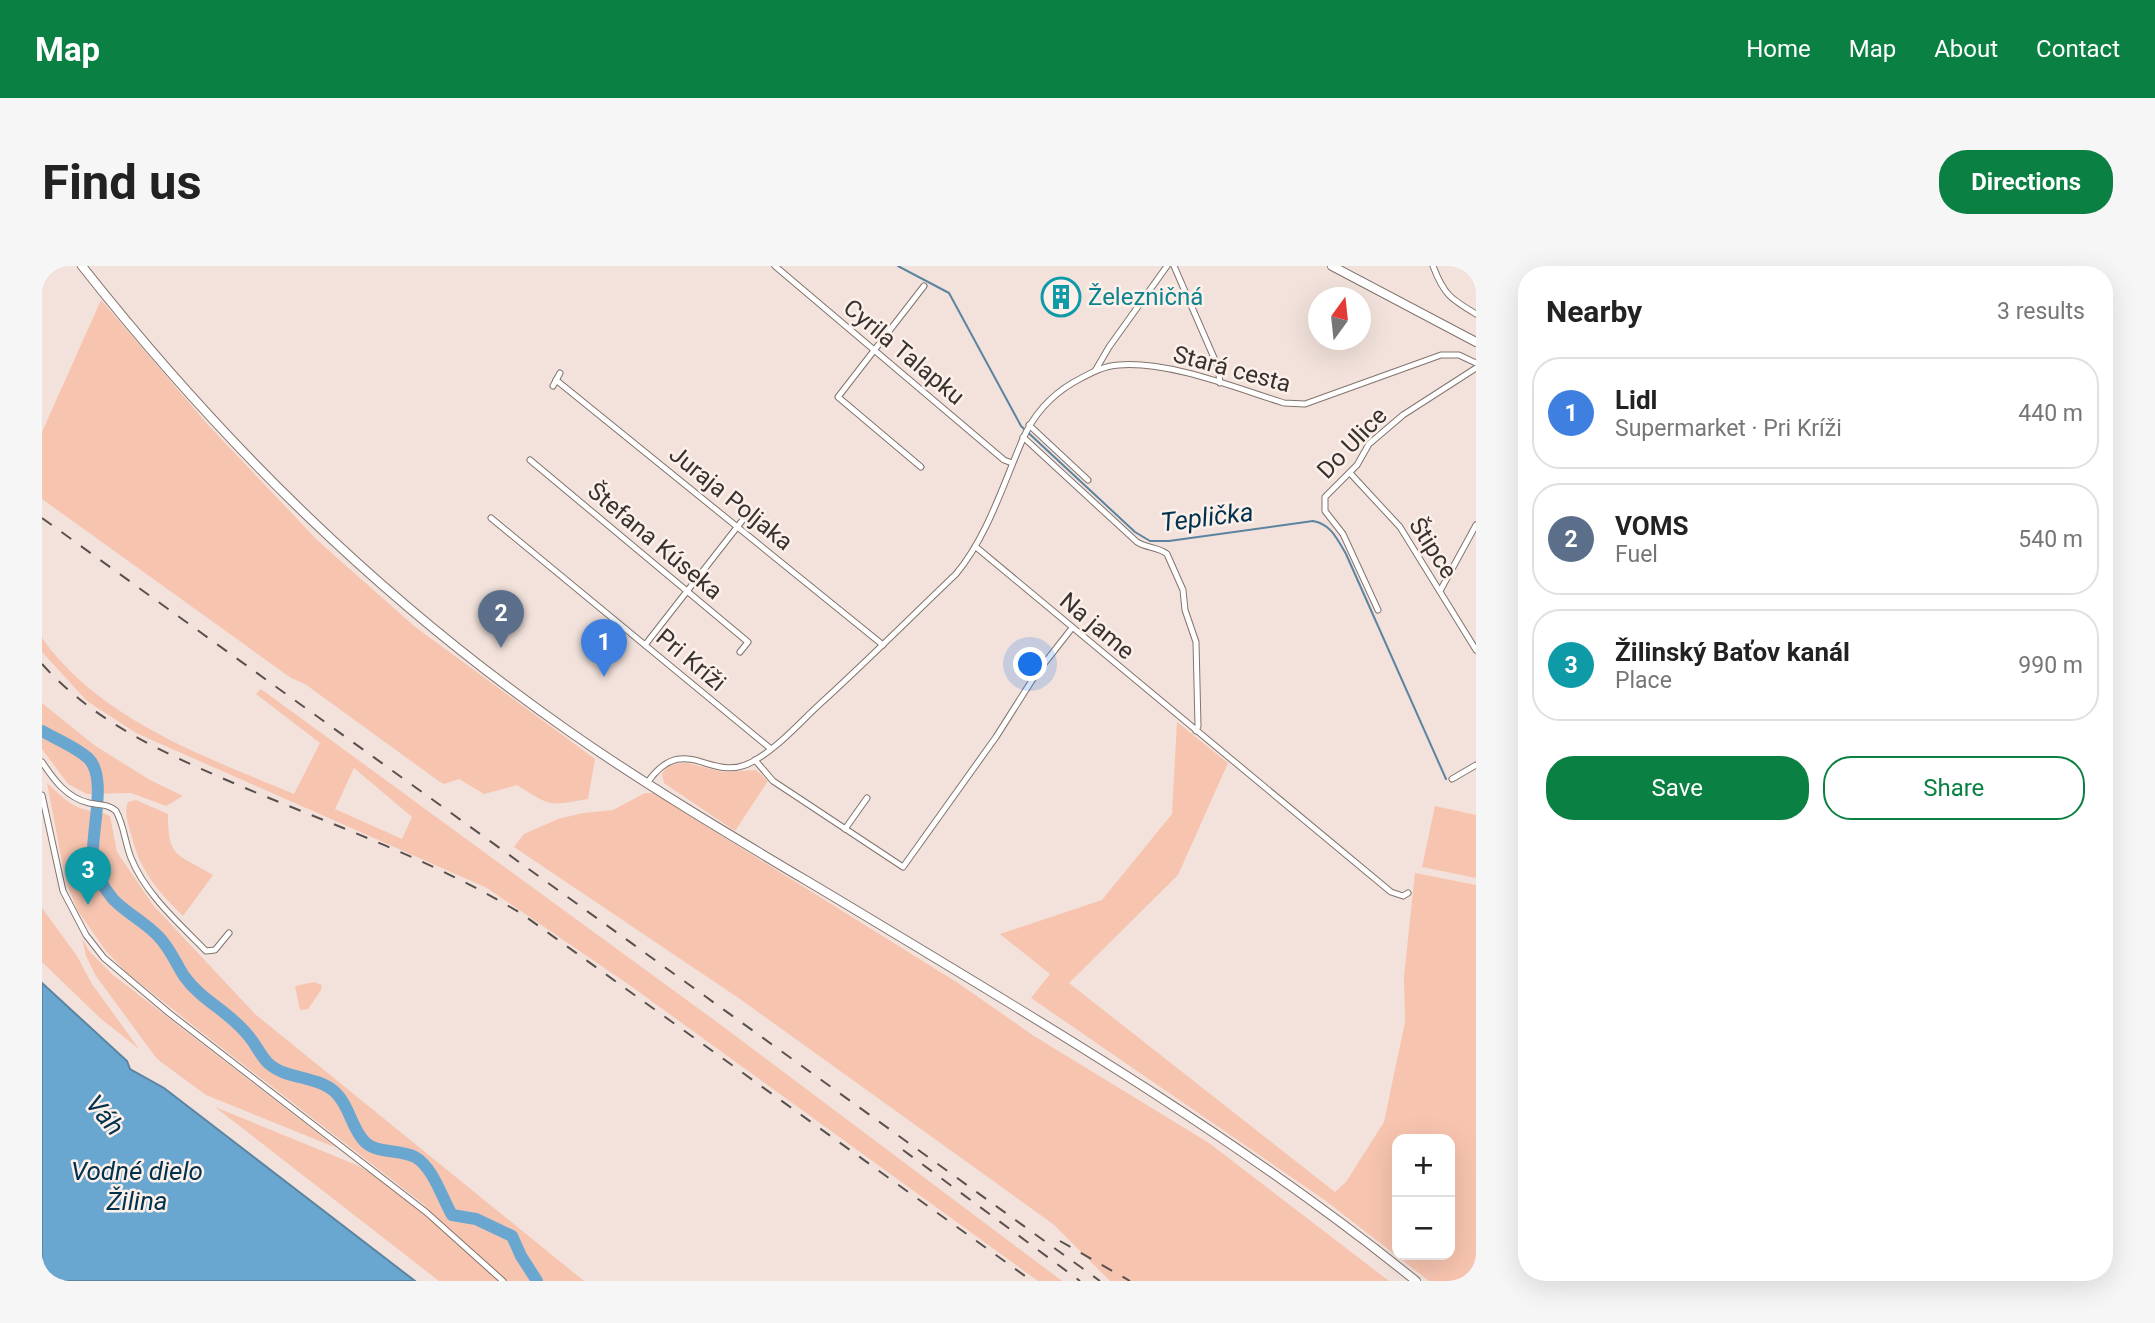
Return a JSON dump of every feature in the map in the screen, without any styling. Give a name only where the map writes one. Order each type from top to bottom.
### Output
[{"type":"main road","points":[[82,266],[157,359],[265,476],[392,596],[464,654],[567,730],[647,783],[1133,1079],[1298,1191],[1416,1281]]},
{"type":"main road","points":[[1332,266],[1476,342]]},
{"type":"street","name":"Cyrila Talapku","points":[[775,266],[1004,460],[1012,463]]},
{"type":"street","points":[[647,783],[661,766],[676,759],[693,759],[724,767],[746,765],[755,760],[771,749],[956,574],[975,547],[1029,427],[1048,401],[1095,371],[1167,266]]},
{"type":"street","points":[[1174,266],[1218,368],[1220,383]]},
{"type":"street","points":[[1433,266],[1448,296],[1476,314]]},
{"type":"street","points":[[921,467],[838,397],[924,286]]},
{"type":"street","name":"Stará cesta","points":[[1095,371],[1119,365],[1164,368],[1284,403],[1305,404],[1441,355],[1459,355],[1476,365]]},
{"type":"street","name":"Do Ulice","points":[[1378,610],[1343,534],[1323,506],[1328,492],[1350,473],[1369,444],[1382,432],[1476,365]]},
{"type":"street","name":"Juraja Poljaka","points":[[560,373],[554,383],[737,526],[883,645]]},
{"type":"street","points":[[1029,427],[1088,480]]},
{"type":"street","points":[[1024,436],[1137,542],[1149,548],[1163,550],[1167,554],[1183,590],[1185,610],[1196,642],[1196,731]]},
{"type":"street","name":"Štefana Kúseka","points":[[530,460],[748,642],[740,652]]},
{"type":"street","name":"Štipce","points":[[1350,473],[1400,527],[1476,650]]},
{"type":"street","points":[[645,645],[745,517]]},
{"type":"street","name":"Pri Kríži","points":[[491,518],[771,749]]},
{"type":"street","points":[[1440,591],[1476,525]]},
{"type":"street","name":"Na jame","points":[[975,547],[1391,892],[1403,896],[1408,893]]},
{"type":"street","points":[[755,760],[773,781],[904,867],[996,737],[1036,674],[1073,628]]},
{"type":"street","points":[[42,762],[59,786],[76,799],[113,807],[119,816],[125,840],[139,874],[165,908],[206,951],[215,950],[229,933]]},
{"type":"street","points":[[1452,779],[1476,765]]},
{"type":"street","points":[[42,794],[63,891],[72,911],[99,953],[169,1013],[426,1212],[503,1281]]},
{"type":"street","points":[[845,829],[867,798]]},
{"type":"shaded area","points":[[101,300],[209,426],[317,540],[414,626],[595,759],[588,799],[551,803],[517,785],[484,794],[459,779],[444,784],[440,782],[42,499],[42,432]]},
{"type":"shaded area","points":[[42,638],[66,666],[93,691],[123,713],[190,750],[294,794],[320,743],[256,694],[261,689],[721,1025],[1062,1281],[1038,1281],[628,984],[487,888],[136,733],[87,701],[42,652]],"holes":[[[354,768],[412,817],[402,839],[335,809]]]},
{"type":"shaded area","points":[[42,703],[94,745],[150,780],[183,796],[166,806],[131,793],[87,794],[68,784],[42,749]]},
{"type":"shaded area","points":[[1177,722],[1228,763],[1178,875],[1069,983],[1335,1192],[1346,1182],[1384,1122],[1405,1022],[1404,977],[1415,873],[1476,885],[1476,1281],[1429,1281],[1402,1260],[1455,1260],[1455,1134],[1392,1134],[1392,1252],[1326,1201],[1031,998],[1050,974],[1000,934],[1102,900],[1172,814]]},
{"type":"shaded area","points":[[688,763],[723,772],[756,770],[768,781],[735,831],[664,783],[662,774],[667,768]]},
{"type":"shaded area","points":[[47,783],[73,805],[110,816],[117,852],[153,905],[255,1014],[584,1281],[439,1281],[215,1107],[359,1166],[431,1210],[200,1031],[126,972],[106,951],[78,911],[66,882]]},
{"type":"shaded area","points":[[645,793],[653,793],[958,983],[1034,1036],[1209,1143],[1389,1281],[1110,1281],[1053,1224],[740,999],[514,847],[524,834],[558,819],[613,810]]},
{"type":"shaded area","points":[[136,800],[168,814],[170,839],[177,853],[213,875],[183,916],[157,888],[139,859],[126,814],[128,802]]},
{"type":"shaded area","points":[[1435,806],[1476,815],[1476,878],[1422,867]]},
{"type":"shaded area","points":[[42,908],[139,1049],[100,1018],[42,962]]},
{"type":"shaded area","points":[[82,938],[89,951],[113,975],[337,1148],[206,1095],[157,1059],[96,976],[86,956]]},
{"type":"shaded area","points":[[314,982],[322,985],[321,990],[308,1009],[300,1010],[295,986]]},
{"type":"water","name":"Vodné dielo Žilina","points":[[42,983],[127,1061],[130,1069],[164,1088],[415,1281],[42,1281]]},
{"type":"waterway","name":"Teplička","points":[[898,266],[949,293],[1021,426],[1135,532],[1150,541],[1169,541],[1313,521],[1329,529],[1346,554],[1446,779]]},
{"type":"waterway","points":[[42,731],[78,750],[94,766],[98,791],[93,857],[100,879],[113,899],[158,936],[184,976],[206,999],[239,1025],[268,1063],[283,1072],[319,1083],[335,1092],[365,1142],[382,1150],[415,1157],[432,1175],[452,1215],[476,1219],[512,1236],[537,1281]]},
{"type":"waterway","points":[[76,871],[93,858]]},
{"type":"railway","points":[[42,518],[1100,1281]]},
{"type":"railway","points":[[42,664],[87,705],[111,722],[163,751],[421,861],[522,914],[1032,1281]]},
{"type":"railway","points":[[903,1150],[1080,1281]]},
{"type":"railway","points":[[1060,1241],[1130,1281]]},
{"type":"place","name":"Železničná","points":[[1061,297]]},
{"type":"place","name":"VOMS","points":[[501,648]]},
{"type":"place","name":"Lidl","points":[[604,677]]},
{"type":"place","name":"Žilinský Baťov kanál","points":[[88,905]]},
{"type":"water label","name":"Váh","points":[[105,1115]]}]
